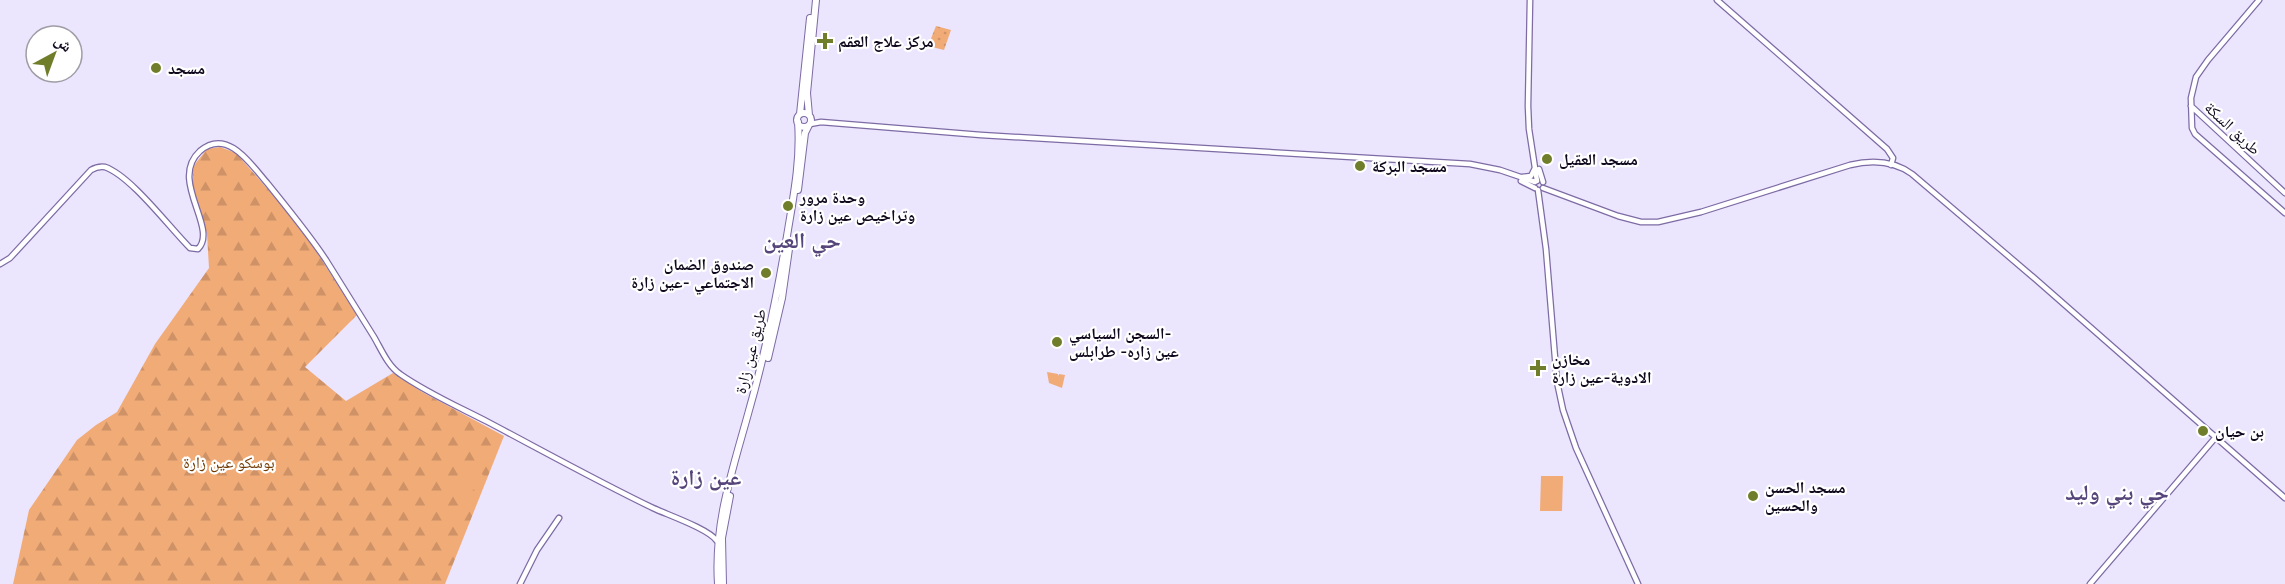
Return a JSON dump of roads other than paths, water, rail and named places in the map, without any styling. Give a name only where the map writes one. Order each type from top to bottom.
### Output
[{"type":"main road","points":[[814,0],[807,93],[798,122],[803,126],[821,122],[981,135],[1470,164],[1500,170],[1618,216],[1641,222],[1658,222],[1701,212],[1850,165],[1870,162],[1900,167],[1912,174],[1972,224],[2285,498]]},
{"type":"main road","points":[[1530,0],[1527,70],[1529,123],[1540,185],[1546,249]]},
{"type":"main road","points":[[1717,0],[1890,152],[1900,167]]},
{"type":"main road","points":[[2259,0],[2201,69],[2192,87],[2191,106],[2194,133],[2285,213]]},
{"type":"main road","name":"طريق السكة","points":[[2191,106],[2285,192]]},
{"type":"main road","points":[[804,107],[810,115],[809,124]]},
{"type":"main road","points":[[800,114],[805,113],[821,122]]},
{"type":"main road","name":"طريق عين زارة","points":[[723,584],[720,556],[726,514],[774,334],[795,213],[802,132],[798,122]]},
{"type":"main road","points":[[1529,123],[1540,185],[1557,382],[1565,418],[1576,448],[1638,584]]},
{"type":"main road","name":"طريق عين زارة","points":[[718,584],[719,529],[764,357],[793,199],[802,132],[809,124]]},
{"type":"main road","points":[[0,264],[10,258],[91,170],[100,166],[128,183],[190,248],[198,249],[203,243],[203,235],[190,191],[191,167],[197,154],[207,146],[219,144],[231,146],[244,157],[307,232],[397,372],[443,399],[605,484],[710,533],[717,541]]},
{"type":"main road","points":[[1890,152],[1890,164]]},
{"type":"main road","points":[[1890,164],[1893,158]]},
{"type":"main road","points":[[1520,177],[1532,175],[1536,165]]},
{"type":"main road","points":[[1500,170],[1525,183],[1540,198]]},
{"type":"main road","points":[[1525,183],[1540,185]]},
{"type":"main road","points":[[2090,584],[2216,438]]},
{"type":"main road","points":[[2212,443],[2216,438]]},
{"type":"main road","points":[[520,584],[537,550],[559,518]]},
{"type":"main road","points":[[710,533],[719,529]]},
{"type":"place","name":"مركز علاج العقم","points":[[825,41]]},
{"type":"place","name":"مسجد","points":[[156,68]]},
{"type":"place","name":"مسجد العقيل","points":[[1547,159]]},
{"type":"place","name":"مسجد البركة","points":[[1360,166]]},
{"type":"place","name":"وحدة مرور وتراخيص عين زارة","points":[[788,206]]},
{"type":"place","name":"صندوق الضمان الاجتماعي -عين زارة","points":[[766,273]]},
{"type":"place","name":"السجن السياسي- عين زاره- طرابلس","points":[[1057,342]]},
{"type":"place","name":"مخازن الادوية-عين زارة","points":[[1538,368]]},
{"type":"place","name":"بن حيان","points":[[2203,431]]},
{"type":"place","name":"مسجد الحسن والحسين","points":[[1753,496]]},
{"type":"district","name":"حي العين","points":[[802,240]]},
{"type":"district","name":"عين زارة","points":[[706,477]]},
{"type":"district","name":"حي بني وليد","points":[[2117,492]]},
{"type":"park label","name":"بوسكو عين زارة","points":[[229,462]]}]
